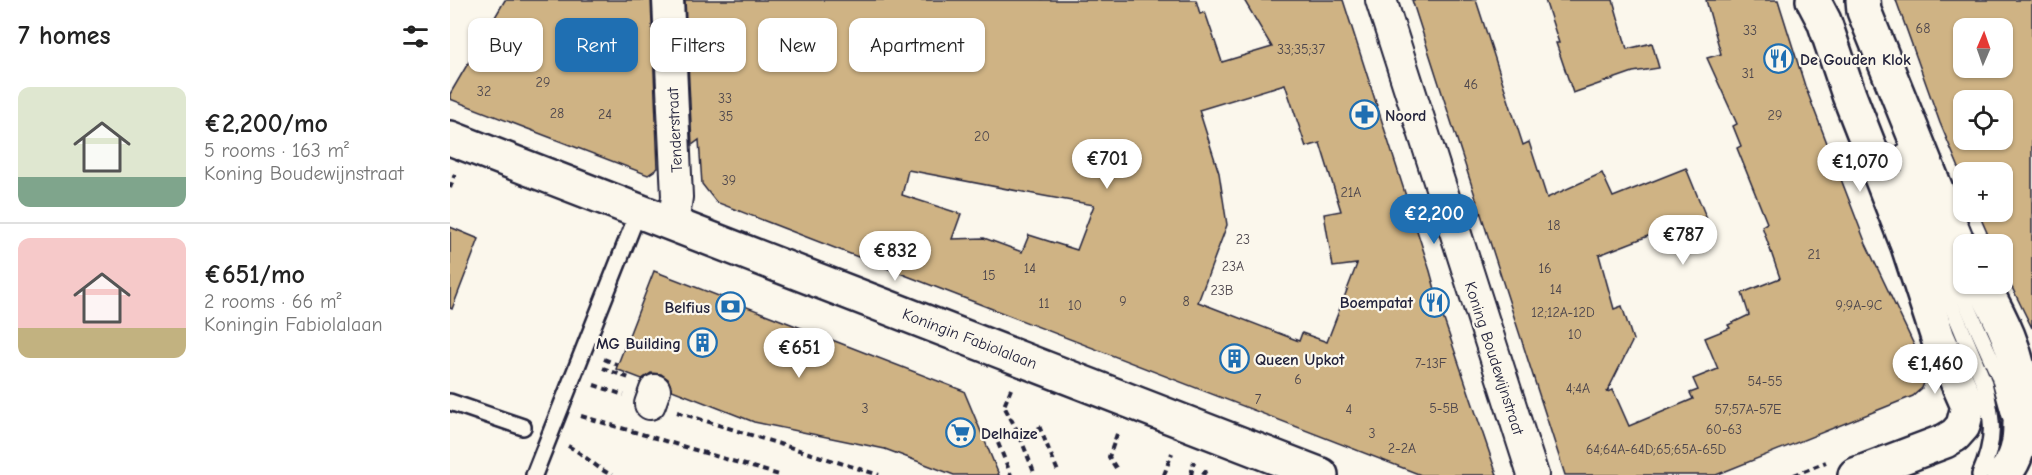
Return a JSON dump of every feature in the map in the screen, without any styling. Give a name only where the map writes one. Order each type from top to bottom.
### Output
[{"type":"street","name":"Tenderstraat","points":[[668,0],[677,197],[674,224]]},
{"type":"street","name":"Koning Boudewijnstraat","points":[[1381,0],[1533,475]]},
{"type":"street","points":[[1861,474],[1945,441],[1963,426],[1967,405],[1938,338],[1908,246],[1824,21],[1839,2],[1864,11],[1954,234]]},
{"type":"street","name":"Koningin Fabiolalaan","points":[[450,138],[1321,475]]},
{"type":"street","points":[[1988,294],[2024,358],[2017,448]]},
{"type":"lane","points":[[1839,2],[1851,56]]},
{"type":"lane","points":[[1839,2],[1879,88]]},
{"type":"lane","points":[[1980,475],[1989,453],[1992,430],[1992,415],[1984,383],[1894,146],[1999,376],[2017,448],[2004,459],[1998,475]]},
{"type":"lane","points":[[534,475],[639,210]]},
{"type":"lane","points":[[450,402],[523,428]]},
{"type":"path","points":[[450,188],[455,174]]},
{"type":"path","points":[[596,386],[652,397],[879,475]]},
{"type":"path","points":[[1011,389],[1004,406],[1035,475]]},
{"type":"path","points":[[595,421],[779,475]]},
{"type":"path","points":[[1039,426],[1059,474]]},
{"type":"path","points":[[1116,468],[1109,457],[1118,431]]},
{"type":"path","points":[[548,437],[582,454],[612,475]]},
{"type":"path","points":[[998,443],[1011,475]]},
{"type":"path","points":[[1164,475],[1172,453]]},
{"type":"path","points":[[1191,475],[1194,461]]},
{"type":"path","points":[[1203,475],[1208,467]]},
{"type":"building","points":[[505,0],[651,0],[650,72],[654,72],[658,168],[648,175],[450,99],[450,94],[468,63],[468,72],[543,72],[543,18],[494,18]]},
{"type":"building","points":[[685,0],[1196,0],[1200,14],[1205,12],[1222,62],[1272,47],[1244,0],[1343,0],[1441,311],[1497,475],[1421,475],[716,202],[702,184],[699,140],[692,145],[688,72],[746,72],[746,18],[686,18]],"holes":[[[1285,84],[1306,147],[1320,143],[1341,211],[1324,214],[1333,267],[1357,264],[1327,342],[1302,333],[1299,341],[1198,302],[1227,225],[1219,173],[1199,110]],[[908,170],[1094,205],[1077,250],[1029,235],[1022,252],[984,238],[952,239],[961,214],[902,195]]]},
{"type":"building","points":[[1412,0],[1476,0],[1523,145],[1529,142],[1547,198],[1602,173],[1613,197],[1686,168],[1711,229],[1667,246],[1661,231],[1599,255],[1614,309],[1622,306],[1633,340],[1607,392],[1613,390],[1629,426],[1693,399],[1690,393],[1698,390],[1693,379],[1718,369],[1705,338],[1730,328],[1728,325],[1749,315],[1742,293],[1780,278],[1762,226],[1767,223],[1737,148],[1741,146],[1733,126],[1737,124],[1707,58],[1721,54],[1706,0],[1778,0],[1805,86],[1866,244],[1924,366],[1926,378],[1922,388],[1913,396],[1716,475],[1565,475]]},
{"type":"building","points":[[1545,0],[1613,0],[1627,49],[1652,43],[1659,68],[1633,72],[1573,93],[1556,43],[1559,43]]},
{"type":"building","points":[[1896,0],[2032,0],[2032,328],[2013,289],[2013,234],[1988,234],[1982,222],[2013,222],[2013,162],[1956,162]]},
{"type":"building","points":[[450,227],[479,239],[452,309],[450,308]]},
{"type":"building","points":[[654,271],[964,391],[999,475],[954,475],[885,449],[754,422],[672,390],[668,379],[661,374],[651,373],[642,379],[616,369]]},
{"type":"place","name":"De Gouden Klok","points":[[1779,59]]},
{"type":"place","name":"Noord","points":[[1364,115]]},
{"type":"place","name":"Boempatat","points":[[1434,302]]},
{"type":"place","name":"Belfius","points":[[731,307]]},
{"type":"place","name":"MG Building","points":[[702,343]]},
{"type":"place","name":"Queen Upkot","points":[[1234,359]]},
{"type":"place","name":"Delhaize","points":[[960,433]]}]
